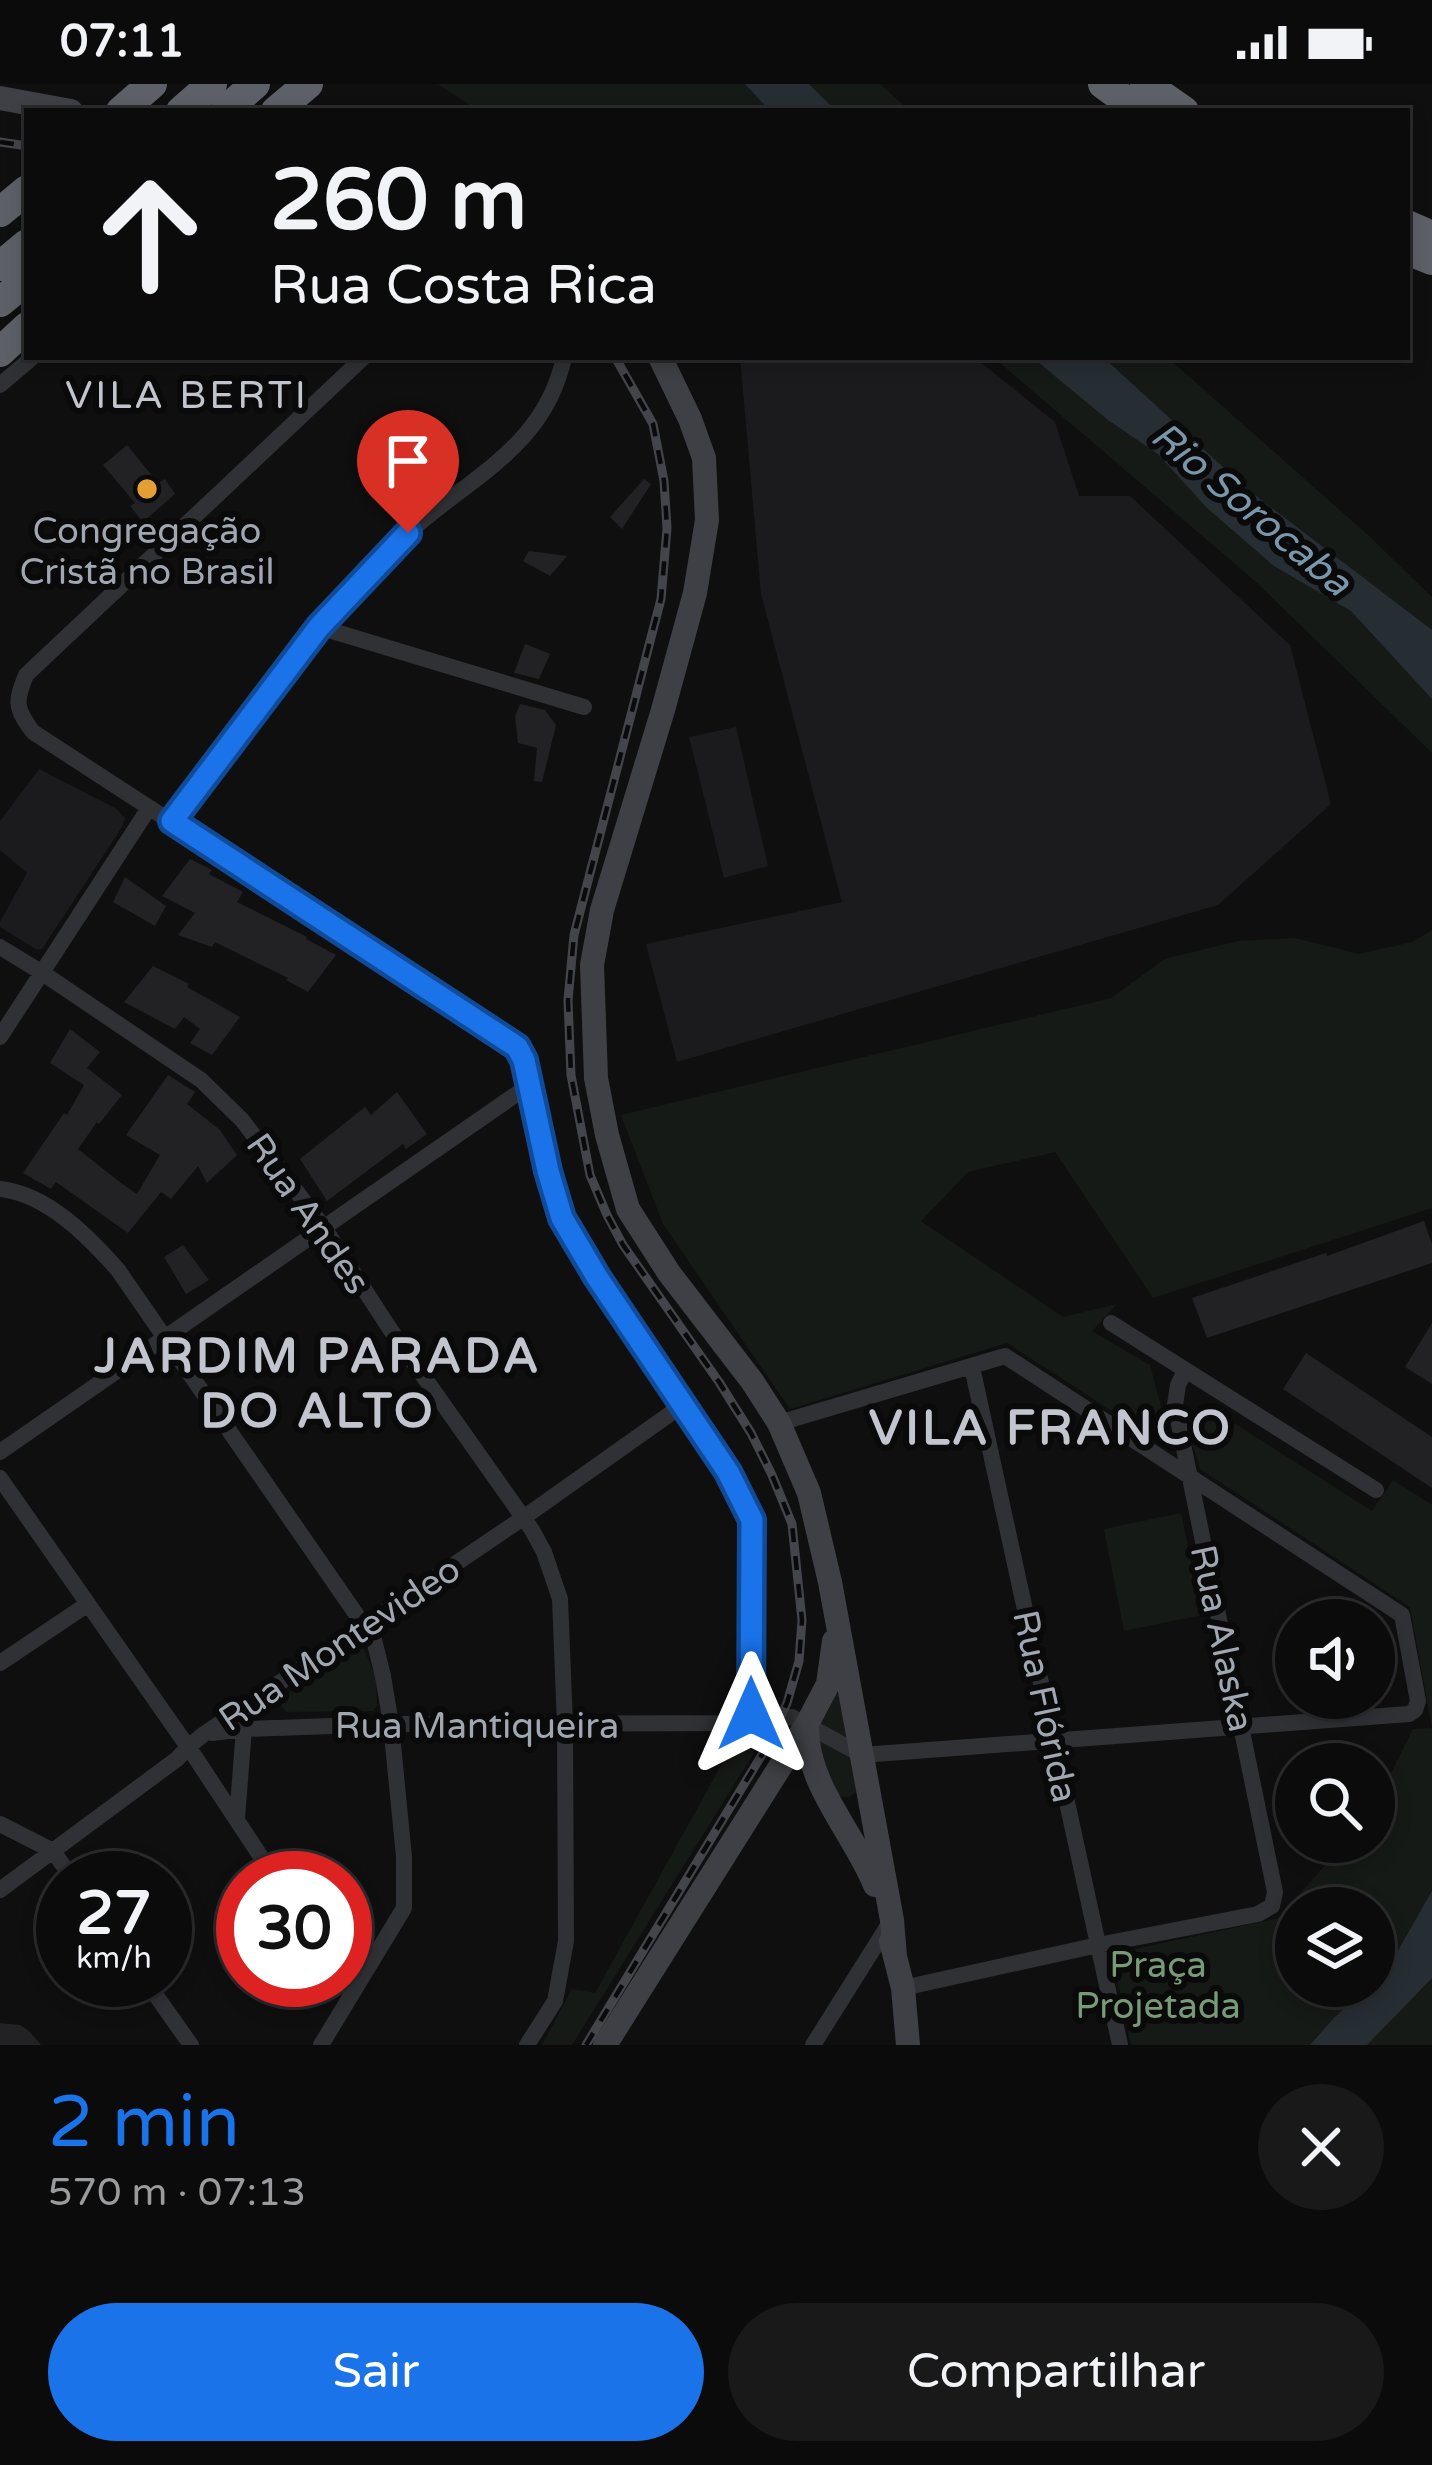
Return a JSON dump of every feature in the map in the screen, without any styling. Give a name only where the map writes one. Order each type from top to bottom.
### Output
[{"type":"highway","points":[[124,108],[152,84]]},
{"type":"highway","points":[[184,108],[212,84]]},
{"type":"highway","points":[[228,108],[255,84]]},
{"type":"highway","points":[[280,108],[308,84]]},
{"type":"highway","points":[[1103,84],[1136,108]]},
{"type":"highway","points":[[1145,84],[1180,108]]},
{"type":"highway","points":[[0,212],[24,192]]},
{"type":"highway","points":[[0,266],[24,246]]},
{"type":"highway","points":[[0,302],[24,282]]},
{"type":"highway","points":[[0,352],[24,327]]},
{"type":"main road","points":[[0,98],[54,108]]},
{"type":"main road","points":[[661,360],[704,458],[707,520],[695,593],[602,910],[592,965],[596,1078],[628,1209],[669,1273],[752,1381],[779,1424],[809,1493],[862,1755],[903,1988],[908,2045]]},
{"type":"main road","points":[[605,2045],[807,1724],[828,1684],[837,1621]]},
{"type":"main road","points":[[807,1724],[810,1761],[865,1862],[889,1924]]},
{"type":"main road","points":[[827,1797],[850,1802],[864,1794],[867,1786]]},
{"type":"street","points":[[0,385],[29,360]]},
{"type":"street","points":[[361,360],[26,674],[18,696],[19,713],[33,732],[517,1047],[562,1218],[728,1472],[752,1520],[751,1723]]},
{"type":"street","points":[[172,821],[319,627],[408,533],[517,446],[548,406],[563,360]]},
{"type":"street","points":[[319,627],[584,707]]},
{"type":"street","points":[[0,1037],[149,808]]},
{"type":"street","name":"Rua Andes","points":[[0,947],[201,1080],[242,1120],[325,1229],[544,1552],[560,1599],[566,1725],[566,1941],[555,2001],[527,2045]]},
{"type":"street","points":[[0,1452],[528,1086]]},
{"type":"street","points":[[0,1189],[13,1190],[51,1209],[92,1240],[118,1270],[374,1640],[391,1724],[404,1907],[372,1962]]},
{"type":"street","points":[[1111,1324],[1376,1490]]},
{"type":"street","points":[[779,1424],[1005,1356],[1402,1615],[1418,1701],[1409,1714],[862,1755],[807,1724]]},
{"type":"street","name":"Rua Flórida","points":[[972,1367],[1120,2045]]},
{"type":"street","name":"Rua Alaska","points":[[1099,1945],[1258,1914],[1272,1906],[1275,1892],[1175,1405],[1186,1371]]},
{"type":"street","name":"Rua Montevideo","points":[[53,1851],[177,1760],[204,1734],[684,1404]]},
{"type":"street","points":[[0,1478],[258,1851]]},
{"type":"street","points":[[0,1663],[88,1604]]},
{"type":"street","name":"Rua Mantiqueira","points":[[204,1734],[391,1724],[751,1723],[792,1717],[807,1724]]},
{"type":"street","points":[[237,1819],[244,1729]]},
{"type":"street","points":[[0,1824],[53,1851]]},
{"type":"street","name":"Rua Montevideo","points":[[0,1890],[36,1864]]},
{"type":"street","points":[[813,2045],[889,1924]]},
{"type":"street","points":[[903,1988],[1099,1945]]},
{"type":"street","points":[[164,2007],[191,2045]]},
{"type":"street","points":[[321,2045],[346,2007]]},
{"type":"shaded area","points":[[740,360],[978,360],[1055,422],[1079,496],[1130,496],[1290,645],[1331,804],[1218,905],[677,1062],[646,944],[842,902],[761,594]]},
{"type":"shaded area","points":[[736,727],[768,866],[724,878],[689,737]]},
{"type":"shaded area","points":[[39,769],[117,809],[125,818],[42,949],[37,950],[0,927],[27,873],[0,850],[0,821]]},
{"type":"green space","points":[[438,84],[880,84],[907,108],[474,108]]},
{"type":"green space","points":[[997,360],[1170,360],[1368,535],[1432,597],[1432,753],[1255,581]]},
{"type":"green space","points":[[1432,930],[1432,1208],[1153,1298],[1055,1152],[968,1172],[921,1221],[1063,1317],[1117,1304],[1092,1331],[1150,1365],[1173,1451],[1007,1343],[790,1409],[663,1224],[621,1115],[1111,998],[1165,959],[1238,941],[1294,938],[1359,954],[1412,942]]},
{"type":"green space","points":[[1218,1413],[1372,1511],[1393,1480],[1432,1505],[1432,1728],[1410,1607],[1200,1469],[1188,1421],[1192,1415]]},
{"type":"green space","points":[[1181,1513],[1202,1615],[1124,1631],[1104,1529]]},
{"type":"green space","points":[[357,1646],[364,1649],[376,1678],[373,1711],[286,1712],[282,1698]]},
{"type":"green space","points":[[841,1654],[857,1791],[849,1797],[839,1796],[815,1746],[813,1730]]},
{"type":"green space","name":"Praça Projetada","points":[[1432,1728],[1432,2045],[1131,2045],[1112,1954],[1275,1919],[1275,2007],[1395,2007],[1395,1887],[1306,1887],[1327,1863],[1395,1863],[1395,1765],[1413,1729]]},
{"type":"green space","points":[[739,1733],[762,1740],[572,2045],[542,2045],[572,1989],[595,1993]]},
{"type":"water","points":[[745,84],[809,84],[833,108],[767,108]]},
{"type":"water","name":"Rio Sorocaba","points":[[1036,360],[1106,360],[1247,489],[1432,630],[1432,699],[1351,611],[1274,566],[1206,507],[1158,454]]},
{"type":"water","points":[[1432,1891],[1432,1978],[1367,2045],[1310,2045],[1346,2007],[1395,2007],[1395,1956]]},
{"type":"building","name":"Congregação Cristã no Brasil","points":[[127,445],[158,483],[165,479],[175,494],[143,522],[130,506],[135,503],[103,465]]},
{"type":"building","points":[[644,479],[651,484],[622,529],[610,517]]},
{"type":"building","points":[[529,551],[567,556],[550,576],[523,561]]},
{"type":"building","points":[[525,644],[550,654],[539,679],[514,673]]},
{"type":"building","points":[[520,704],[545,710],[556,725],[542,782],[534,781],[537,748],[518,743],[515,717]]},
{"type":"building","points":[[190,859],[243,892],[237,902],[336,955],[308,992],[215,942],[212,947],[178,935],[195,913],[162,896]]},
{"type":"building","points":[[125,877],[166,906],[155,926],[113,902]]},
{"type":"building","points":[[153,966],[240,1017],[212,1055],[190,1043],[200,1029],[184,1017],[175,1029],[124,1002]]},
{"type":"building","points":[[70,1029],[100,1052],[87,1068],[122,1095],[78,1149],[121,1183],[137,1194],[160,1155],[126,1135],[168,1075],[195,1092],[187,1104],[220,1130],[237,1155],[207,1183],[198,1166],[171,1199],[161,1192],[128,1233],[56,1182],[51,1189],[23,1173],[84,1085],[50,1063]]},
{"type":"building","points":[[397,1092],[427,1134],[406,1149],[403,1144],[327,1201],[300,1159],[365,1107],[371,1115]]},
{"type":"building","points":[[1424,1221],[1432,1263],[1207,1338],[1192,1298]]},
{"type":"building","points":[[183,1245],[209,1280],[186,1294],[164,1257]]},
{"type":"building","points":[[1432,1323],[1432,1384],[1405,1367]]},
{"type":"building","points":[[1306,1353],[1432,1437],[1432,1488],[1283,1389]]},
{"type":"building","points":[[0,2023],[20,2025],[41,2045],[0,2045]]},
{"type":"railway","points":[[0,142],[24,146]]},
{"type":"railway","points":[[586,2045],[763,1753],[787,1703],[799,1661],[802,1620],[792,1524],[772,1475],[719,1382],[607,1215],[590,1175],[571,1075],[568,1000],[574,935],[661,599],[667,528],[653,424],[617,360]]},
{"type":"place","name":"Congregação Cristã no Brasil","points":[[147,489]]},
{"type":"district","name":"VILA BERTI","points":[[187,394]]},
{"type":"district","name":"JARDIM PARADA DO ALTO","points":[[318,1382]]},
{"type":"district","name":"VILA FRANCO","points":[[1051,1427]]},
{"type":"route","points":[[408,533],[319,627],[172,821],[517,1047],[562,1218],[728,1472],[752,1520],[751,1714]]}]
